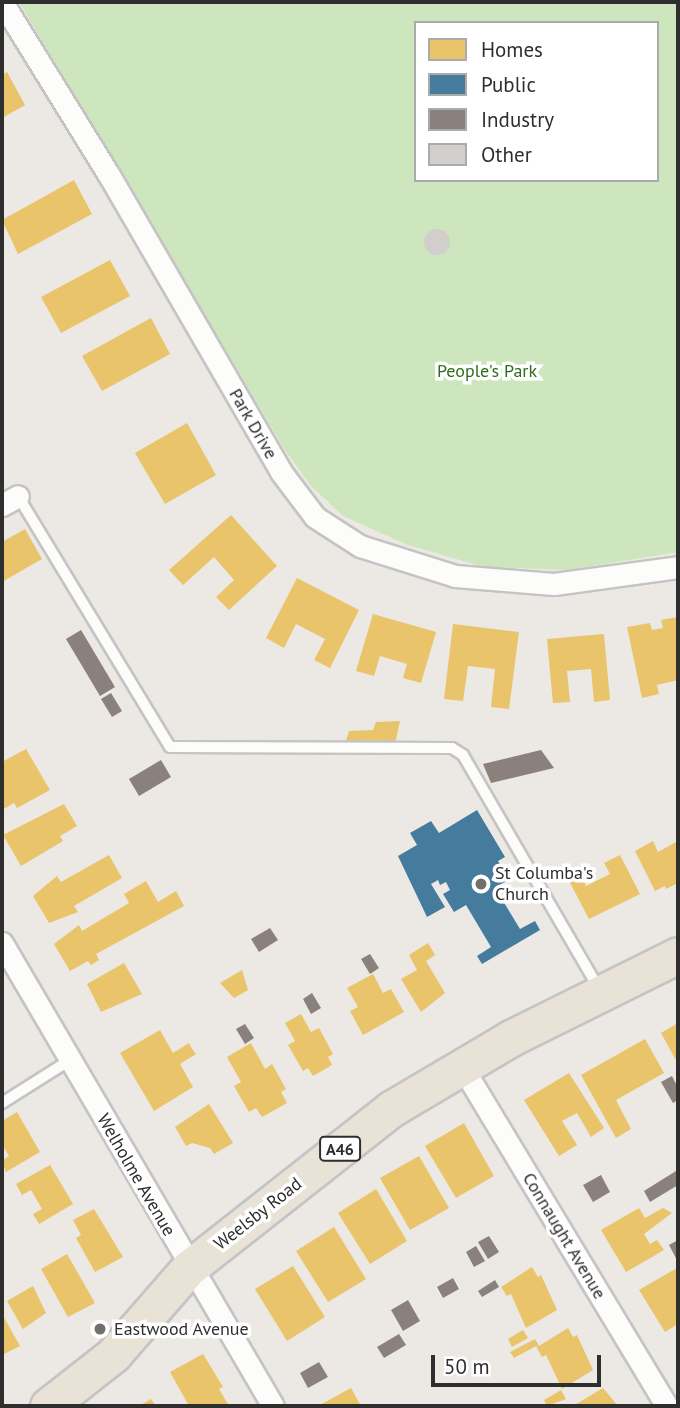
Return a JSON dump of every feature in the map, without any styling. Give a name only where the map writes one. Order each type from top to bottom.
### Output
[{"type":"highway","name":"Weelsby Road","points":[[48,1406],[113,1355],[189,1268],[391,1109],[461,1065],[678,955]]},
{"type":"street","name":"Park Drive","points":[[2,2],[109,175],[281,472],[315,517],[360,546],[455,576],[554,584],[678,567]]},
{"type":"street","name":"Welholme Avenue","points":[[2,943],[189,1268],[273,1406]]},
{"type":"street","name":"Connaught Avenue","points":[[461,1065],[667,1406]]},
{"type":"lane","points":[[10,500],[170,747],[452,748],[463,755],[601,993]]},
{"type":"lane","points":[[2,1103],[70,1060]]},
{"type":"green space","name":"People's Park","points":[[19,2],[678,2],[678,552],[568,570],[484,567],[408,545],[343,516],[311,486],[285,450]]},
{"type":"building: Homes","points":[[7,72],[25,105],[2,118],[2,75]]},
{"type":"building: Homes","points":[[74,180],[92,214],[18,254],[2,220]]},
{"type":"building: Homes","points":[[110,260],[130,296],[61,333],[41,297]]},
{"type":"building: Homes","points":[[151,318],[170,354],[102,391],[82,356]]},
{"type":"building: Homes","points":[[187,423],[216,475],[165,504],[135,453]]},
{"type":"building: Homes","points":[[231,515],[277,566],[229,610],[216,597],[234,580],[214,557],[183,585],[169,570]]},
{"type":"building: Homes","points":[[25,529],[42,559],[2,582],[2,542]]},
{"type":"building: Homes","points":[[297,578],[359,610],[330,668],[314,660],[325,639],[296,624],[284,648],[266,638]]},
{"type":"building: Homes","points":[[373,614],[436,632],[421,683],[403,678],[407,664],[380,656],[374,676],[356,671]]},
{"type":"building: Homes","points":[[678,617],[678,680],[657,685],[659,694],[642,698],[627,627],[650,623],[652,630],[663,628],[661,620]]},
{"type":"building: Homes","points":[[453,624],[519,632],[509,709],[491,707],[495,669],[468,666],[463,701],[444,699]]},
{"type":"building: Homes","points":[[604,634],[610,700],[594,702],[591,669],[567,671],[570,702],[553,703],[547,639]]},
{"type":"building: Homes","points":[[400,721],[395,744],[345,744],[349,731],[373,730],[376,722]]},
{"type":"building: Homes","points":[[26,749],[50,790],[17,808],[14,803],[2,810],[2,762]]},
{"type":"building: Homes","points":[[64,804],[77,826],[60,836],[63,841],[21,866],[3,835]]},
{"type":"building: Homes","points":[[653,841],[658,852],[678,841],[678,883],[655,891],[635,851]]},
{"type":"building: Homes","points":[[109,855],[122,878],[74,906],[78,912],[49,923],[33,896],[57,876],[61,882]]},
{"type":"building: Homes","points":[[620,855],[640,894],[589,919],[568,879],[580,873],[586,886],[610,874],[604,863]]},
{"type":"building: Homes","points":[[146,881],[158,902],[176,891],[184,906],[96,954],[99,960],[91,965],[88,961],[70,971],[54,944],[79,925],[82,931],[129,903],[124,894]]},
{"type":"building: Homes","points":[[428,943],[435,955],[426,961],[445,993],[421,1012],[401,979],[417,970],[409,955]]},
{"type":"building: Homes","points":[[124,963],[142,994],[101,1012],[87,984]]},
{"type":"building: Homes","points":[[242,970],[248,990],[234,998],[220,983]]},
{"type":"building: Homes","points":[[373,974],[383,993],[391,989],[404,1012],[363,1035],[350,1011],[358,1007],[347,988]]},
{"type":"building: Homes","points":[[301,1014],[311,1032],[319,1028],[333,1054],[328,1057],[332,1065],[313,1076],[308,1068],[303,1071],[288,1045],[295,1041],[285,1023]]},
{"type":"building: Homes","points":[[678,1023],[678,1064],[661,1033]]},
{"type":"building: Homes","points":[[160,1030],[173,1053],[189,1043],[196,1054],[180,1064],[193,1087],[154,1111],[120,1053]]},
{"type":"building: Homes","points":[[645,1039],[664,1073],[616,1100],[631,1129],[616,1138],[581,1075]]},
{"type":"building: Homes","points":[[251,1043],[265,1069],[272,1064],[286,1089],[281,1092],[287,1103],[262,1117],[256,1108],[249,1112],[234,1086],[241,1082],[227,1057]]},
{"type":"building: Homes","points":[[569,1073],[604,1128],[591,1137],[577,1113],[562,1121],[577,1145],[559,1156],[524,1100]]},
{"type":"building: Homes","points":[[209,1104],[233,1143],[214,1154],[210,1148],[192,1143],[186,1146],[175,1127]]},
{"type":"building: Homes","points":[[17,1112],[40,1152],[6,1172],[2,1161],[9,1156],[2,1144],[2,1121]]},
{"type":"building: Homes","points":[[464,1123],[494,1176],[456,1198],[425,1146]]},
{"type":"building: Homes","points":[[419,1156],[449,1208],[410,1230],[380,1178]]},
{"type":"building: Homes","points":[[50,1165],[73,1204],[39,1224],[33,1214],[42,1209],[31,1190],[22,1195],[16,1184]]},
{"type":"building: Homes","points":[[376,1189],[407,1241],[370,1264],[338,1213]]},
{"type":"building: Homes","points":[[639,1208],[645,1218],[663,1208],[672,1213],[644,1234],[650,1244],[657,1240],[664,1250],[626,1272],[601,1230]]},
{"type":"building: Homes","points":[[94,1209],[123,1257],[95,1272],[76,1238],[81,1235],[73,1220]]},
{"type":"building: Homes","points":[[334,1227],[366,1279],[328,1302],[296,1251]]},
{"type":"building: Homes","points":[[67,1254],[95,1303],[68,1317],[41,1269]]},
{"type":"building: Homes","points":[[293,1266],[325,1317],[287,1341],[255,1289]]},
{"type":"building: Homes","points":[[532,1267],[538,1277],[541,1275],[557,1310],[526,1328],[511,1294],[507,1296],[501,1287]]},
{"type":"building: Homes","points":[[677,1268],[678,1324],[665,1332],[639,1290]]},
{"type":"building: Homes","points":[[33,1286],[46,1313],[23,1329],[7,1301]]},
{"type":"building: Homes","points":[[2,1314],[20,1346],[2,1355]]},
{"type":"building: Homes","points":[[568,1328],[573,1337],[577,1335],[593,1370],[562,1389],[546,1355],[542,1357],[536,1346],[514,1358],[510,1352],[535,1339],[539,1346]]},
{"type":"building: Homes","points":[[523,1330],[528,1338],[512,1347],[508,1339]]},
{"type":"building: Homes","points":[[203,1354],[223,1387],[219,1389],[229,1406],[189,1406],[170,1372]]},
{"type":"building: Homes","points":[[351,1388],[361,1406],[318,1406]]},
{"type":"building: Homes","points":[[603,1388],[618,1406],[573,1406]]},
{"type":"building: Homes","points":[[561,1390],[566,1399],[547,1406],[544,1400]]},
{"type":"building: Homes","points":[[151,1399],[156,1406],[139,1406]]},
{"type":"building: Public","points":[[477,810],[505,857],[498,861],[509,879],[495,888],[520,929],[535,921],[540,930],[482,964],[477,956],[491,947],[466,905],[454,912],[443,894],[450,890],[446,882],[440,885],[438,880],[431,884],[445,907],[427,917],[398,856],[417,845],[410,833],[431,821],[439,833]]},
{"type":"building: Industry","points":[[81,630],[115,687],[100,696],[66,639]]},
{"type":"building: Industry","points":[[111,693],[122,711],[112,717],[101,699]]},
{"type":"building: Industry","points":[[541,750],[554,768],[491,783],[483,764]]},
{"type":"building: Industry","points":[[161,760],[171,777],[139,796],[129,779]]},
{"type":"building: Industry","points":[[270,928],[278,940],[259,952],[251,939]]},
{"type":"building: Industry","points":[[370,954],[379,968],[370,974],[361,959]]},
{"type":"building: Industry","points":[[312,993],[321,1008],[311,1014],[303,999]]},
{"type":"building: Industry","points":[[245,1024],[254,1038],[245,1044],[236,1029]]},
{"type":"building: Industry","points":[[672,1076],[678,1088],[678,1100],[673,1103],[661,1082]]},
{"type":"building: Industry","points":[[676,1171],[678,1185],[650,1202],[644,1191]]},
{"type":"building: Industry","points":[[601,1175],[610,1192],[593,1202],[583,1185]]},
{"type":"building: Industry","points":[[489,1236],[499,1252],[488,1259],[478,1242]]},
{"type":"building: Industry","points":[[678,1240],[678,1262],[669,1245]]},
{"type":"building: Industry","points":[[476,1246],[485,1261],[474,1267],[466,1252]]},
{"type":"building: Industry","points":[[453,1278],[459,1289],[443,1298],[437,1287]]},
{"type":"building: Industry","points":[[495,1280],[499,1287],[482,1297],[478,1291]]},
{"type":"building: Industry","points":[[408,1300],[420,1321],[403,1331],[391,1310]]},
{"type":"building: Industry","points":[[399,1334],[406,1345],[384,1358],[377,1347]]},
{"type":"building: Industry","points":[[319,1362],[328,1377],[308,1388],[300,1373]]},
{"type":"building: Other","points":[[437,229],[446,233],[450,242],[446,251],[437,255],[428,251],[424,242],[428,233]]},
{"type":"place","name":"St Columba's Church","points":[[481,884]]},
{"type":"place","name":"Eastwood Avenue","points":[[100,1329]]}]
